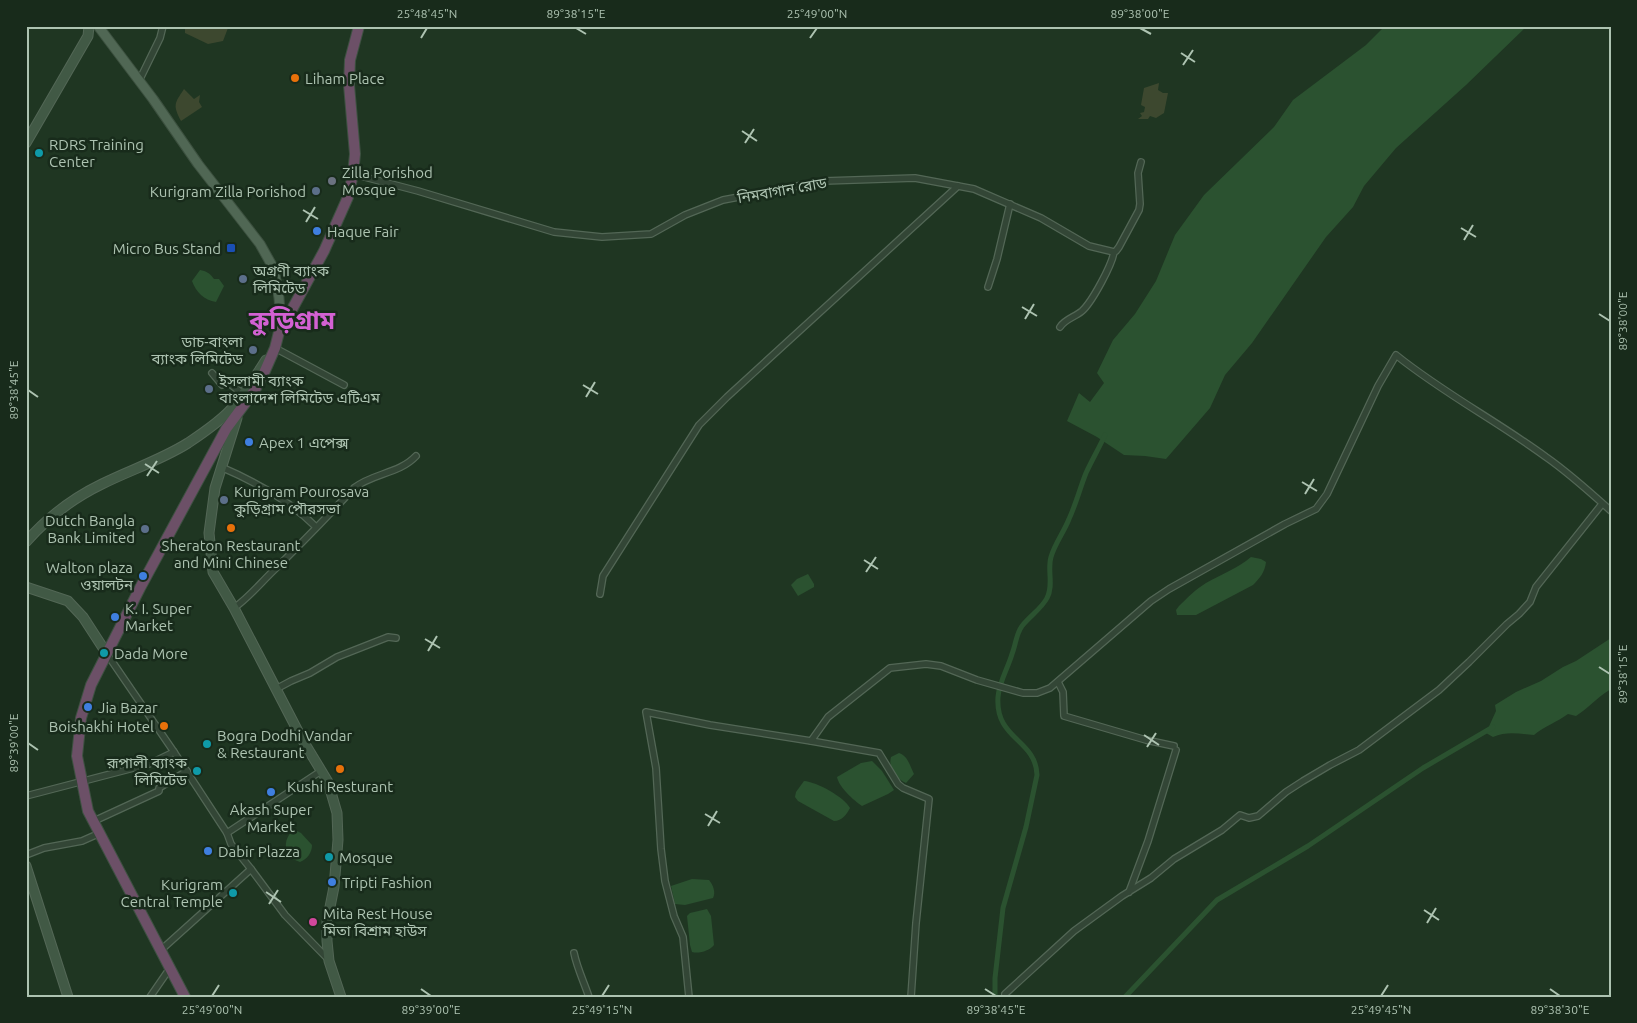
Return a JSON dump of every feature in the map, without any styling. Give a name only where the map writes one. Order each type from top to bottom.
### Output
[{"type":"highway","points":[[185,997],[88,811],[77,756],[81,718],[91,685],[226,429],[264,374],[275,348],[281,324],[290,313],[324,251],[348,197],[353,174],[354,154],[349,85],[350,60],[359,26]]},
{"type":"main road","points":[[100,29],[203,171],[260,244],[274,269],[281,324]]},
{"type":"street","points":[[26,143],[88,36],[89,26]]},
{"type":"street","points":[[139,81],[164,26]]},
{"type":"street","points":[[88,36],[100,29]]},
{"type":"street","points":[[1060,327],[1063,322],[1084,310],[1094,296],[1114,252],[1119,247],[1139,210],[1138,173],[1141,162]]},
{"type":"street","name":"নিমবাগান রোড","points":[[353,174],[437,196],[554,232],[602,237],[651,234],[685,215],[723,200],[824,181],[915,178],[974,189],[1041,218],[1090,246],[1114,252]]},
{"type":"street","points":[[600,594],[603,576],[700,425],[727,397],[958,186]]},
{"type":"street","points":[[988,287],[997,259],[1010,204]]},
{"type":"street","points":[[26,542],[52,516],[74,500],[101,484],[188,443],[232,409],[275,348],[344,385]]},
{"type":"street","points":[[811,740],[828,717],[890,668],[926,664],[941,666],[994,686],[1023,693],[1037,693],[1050,688],[1129,618],[1169,589],[1285,524],[1316,509],[1326,494],[1378,386],[1396,355],[1423,377],[1546,456],[1611,511]]},
{"type":"street","points":[[212,373],[222,384],[225,380],[243,394]]},
{"type":"street","points":[[238,413],[215,488],[209,533],[213,572],[328,782],[337,813],[338,840],[334,887],[327,922],[327,941],[329,960],[341,997]]},
{"type":"street","points":[[234,608],[252,594],[363,481],[402,468],[416,456]]},
{"type":"street","points":[[221,467],[267,489],[304,515],[316,528]]},
{"type":"street","points":[[1004,994],[1074,931],[1151,878],[1174,859],[1222,830],[1240,815],[1250,818],[1258,816],[1286,792],[1359,750],[1439,690],[1506,624],[1520,614],[1530,602],[1536,587],[1602,504]]},
{"type":"street","points":[[26,587],[68,602],[83,617],[227,833],[231,844],[252,869],[285,915],[329,960]]},
{"type":"street","points":[[276,690],[345,654],[388,637],[396,638]]},
{"type":"street","points":[[1058,682],[1063,692],[1064,716],[1175,748],[1148,841],[1128,893]]},
{"type":"street","points":[[690,997],[683,937],[674,916],[665,881],[656,768],[646,712],[668,715],[689,722],[811,740],[879,753],[898,784],[929,799],[916,922],[911,997]]},
{"type":"street","points":[[26,796],[149,764],[174,752]]},
{"type":"street","points":[[227,833],[321,771]]},
{"type":"street","points":[[94,821],[159,791],[159,788],[187,772]]},
{"type":"street","points":[[26,855],[44,848],[82,841],[100,833]]},
{"type":"street","points":[[26,866],[68,997]]},
{"type":"street","points":[[161,950],[252,869]]},
{"type":"street","points":[[574,953],[589,997]]},
{"type":"street","points":[[150,997],[170,968]]},
{"type":"shaded area","points":[[185,26],[230,26],[223,41],[208,44],[185,33]]},
{"type":"shaded area","points":[[1385,26],[1527,26],[1466,85],[1396,148],[1364,186],[1353,207],[1326,237],[1252,343],[1225,375],[1210,408],[1166,459],[1124,455],[1097,437],[1067,421],[1079,393],[1090,402],[1104,383],[1097,373],[1113,340],[1135,314],[1156,281],[1175,235],[1204,195],[1274,127],[1293,100],[1366,45]]},
{"type":"shaded area","points":[[1159,83],[1158,90],[1168,93],[1164,113],[1156,118],[1150,116],[1148,119],[1138,119],[1142,116],[1140,113],[1144,112],[1145,107],[1141,105],[1144,88]]},
{"type":"shaded area","points":[[184,89],[194,99],[200,95],[199,102],[202,107],[181,121],[176,105]]},
{"type":"shaded area","points":[[200,270],[208,273],[214,279],[219,279],[224,286],[216,302],[198,292],[192,281]]},
{"type":"shaded area","points":[[1251,557],[1266,562],[1262,575],[1253,585],[1196,615],[1177,615],[1176,610],[1179,606],[1199,588]]},
{"type":"shaded area","points":[[808,574],[814,587],[798,596],[791,585],[797,579]]},
{"type":"shaded area","points":[[1611,638],[1611,689],[1601,695],[1581,713],[1576,716],[1568,714],[1534,735],[1508,733],[1493,737],[1486,733],[1496,711],[1495,705],[1576,661]]},
{"type":"shaded area","points":[[899,753],[907,759],[914,774],[906,783],[896,776],[890,761],[891,757]]},
{"type":"shaded area","points":[[872,761],[882,771],[894,790],[862,806],[843,789],[837,777],[861,763]]},
{"type":"shaded area","points":[[804,781],[823,787],[842,799],[850,808],[846,815],[834,821],[798,801],[795,797],[796,792]]},
{"type":"shaded area","points":[[295,830],[301,833],[312,845],[309,855],[300,862],[290,858],[286,850],[287,838]]},
{"type":"shaded area","points":[[692,879],[709,880],[714,889],[713,898],[685,905],[675,904],[671,886]]},
{"type":"shaded area","points":[[707,909],[711,916],[714,945],[704,952],[692,952],[687,916],[690,913]]},
{"type":"waterway","points":[[995,997],[995,978],[1003,908],[1026,827],[1037,775],[1035,763],[1030,754],[1003,722],[999,711],[999,691],[1020,629],[1047,598],[1050,588],[1050,562],[1053,552],[1067,524],[1086,473],[1105,435]]},
{"type":"waterway","points":[[1125,997],[1217,900],[1308,846],[1423,768],[1493,727]]},
{"type":"place","name":"Liham Place","points":[[295,78]]},
{"type":"place","name":"RDRS Training Center","points":[[39,153]]},
{"type":"place","name":"Zilla Porishod Mosque","points":[[332,181]]},
{"type":"place","name":"Kurigram Zilla Porishod","points":[[316,191]]},
{"type":"place","name":"Haque Fair","points":[[317,231]]},
{"type":"place","name":"Micro Bus Stand","points":[[231,248]]},
{"type":"place","name":"অগ্রণী ব্যাংক লিমিটেড","points":[[243,279]]},
{"type":"place","name":"ডাচ-বাংলা ব্যাংক লিমিটেড","points":[[253,350]]},
{"type":"place","name":"ইসলামী ব্যাংক বাংলাদেশ লিমিটেড এটিএম","points":[[209,389]]},
{"type":"place","name":"Apex 1 এপেক্স","points":[[249,442]]},
{"type":"place","name":"Kurigram Pourosava কুড়িগ্রাম পৌরসভা","points":[[224,500]]},
{"type":"place","name":"Sheraton Restaurant and Mini Chinese","points":[[231,528]]},
{"type":"place","name":"Dutch Bangla Bank Limited","points":[[145,529]]},
{"type":"place","name":"Walton plaza ওয়ালটন","points":[[143,576]]},
{"type":"place","name":"K. I. Super Market","points":[[115,617]]},
{"type":"place","name":"Dada More","points":[[104,653]]},
{"type":"place","name":"Jia Bazar","points":[[88,707]]},
{"type":"place","name":"Boishakhi Hotel","points":[[164,726]]},
{"type":"place","name":"Bogra Dodhi Vandar & Restaurant","points":[[207,744]]},
{"type":"place","name":"Kushi Resturant","points":[[340,769]]},
{"type":"place","name":"রূপালী ব্যাংক লিমিটেড","points":[[197,771]]},
{"type":"place","name":"Akash Super Market","points":[[271,792]]},
{"type":"place","name":"Dabir Plazza","points":[[208,851]]},
{"type":"place","name":"Mosque","points":[[329,857]]},
{"type":"place","name":"Tripti Fashion","points":[[332,882]]},
{"type":"place","name":"Kurigram Central Temple","points":[[233,893]]},
{"type":"place","name":"Mita Rest House মিতা বিশ্রাম হাউস","points":[[313,922]]},
{"type":"district","name":"কুড়িগ্রাম","points":[[292,320]]}]
